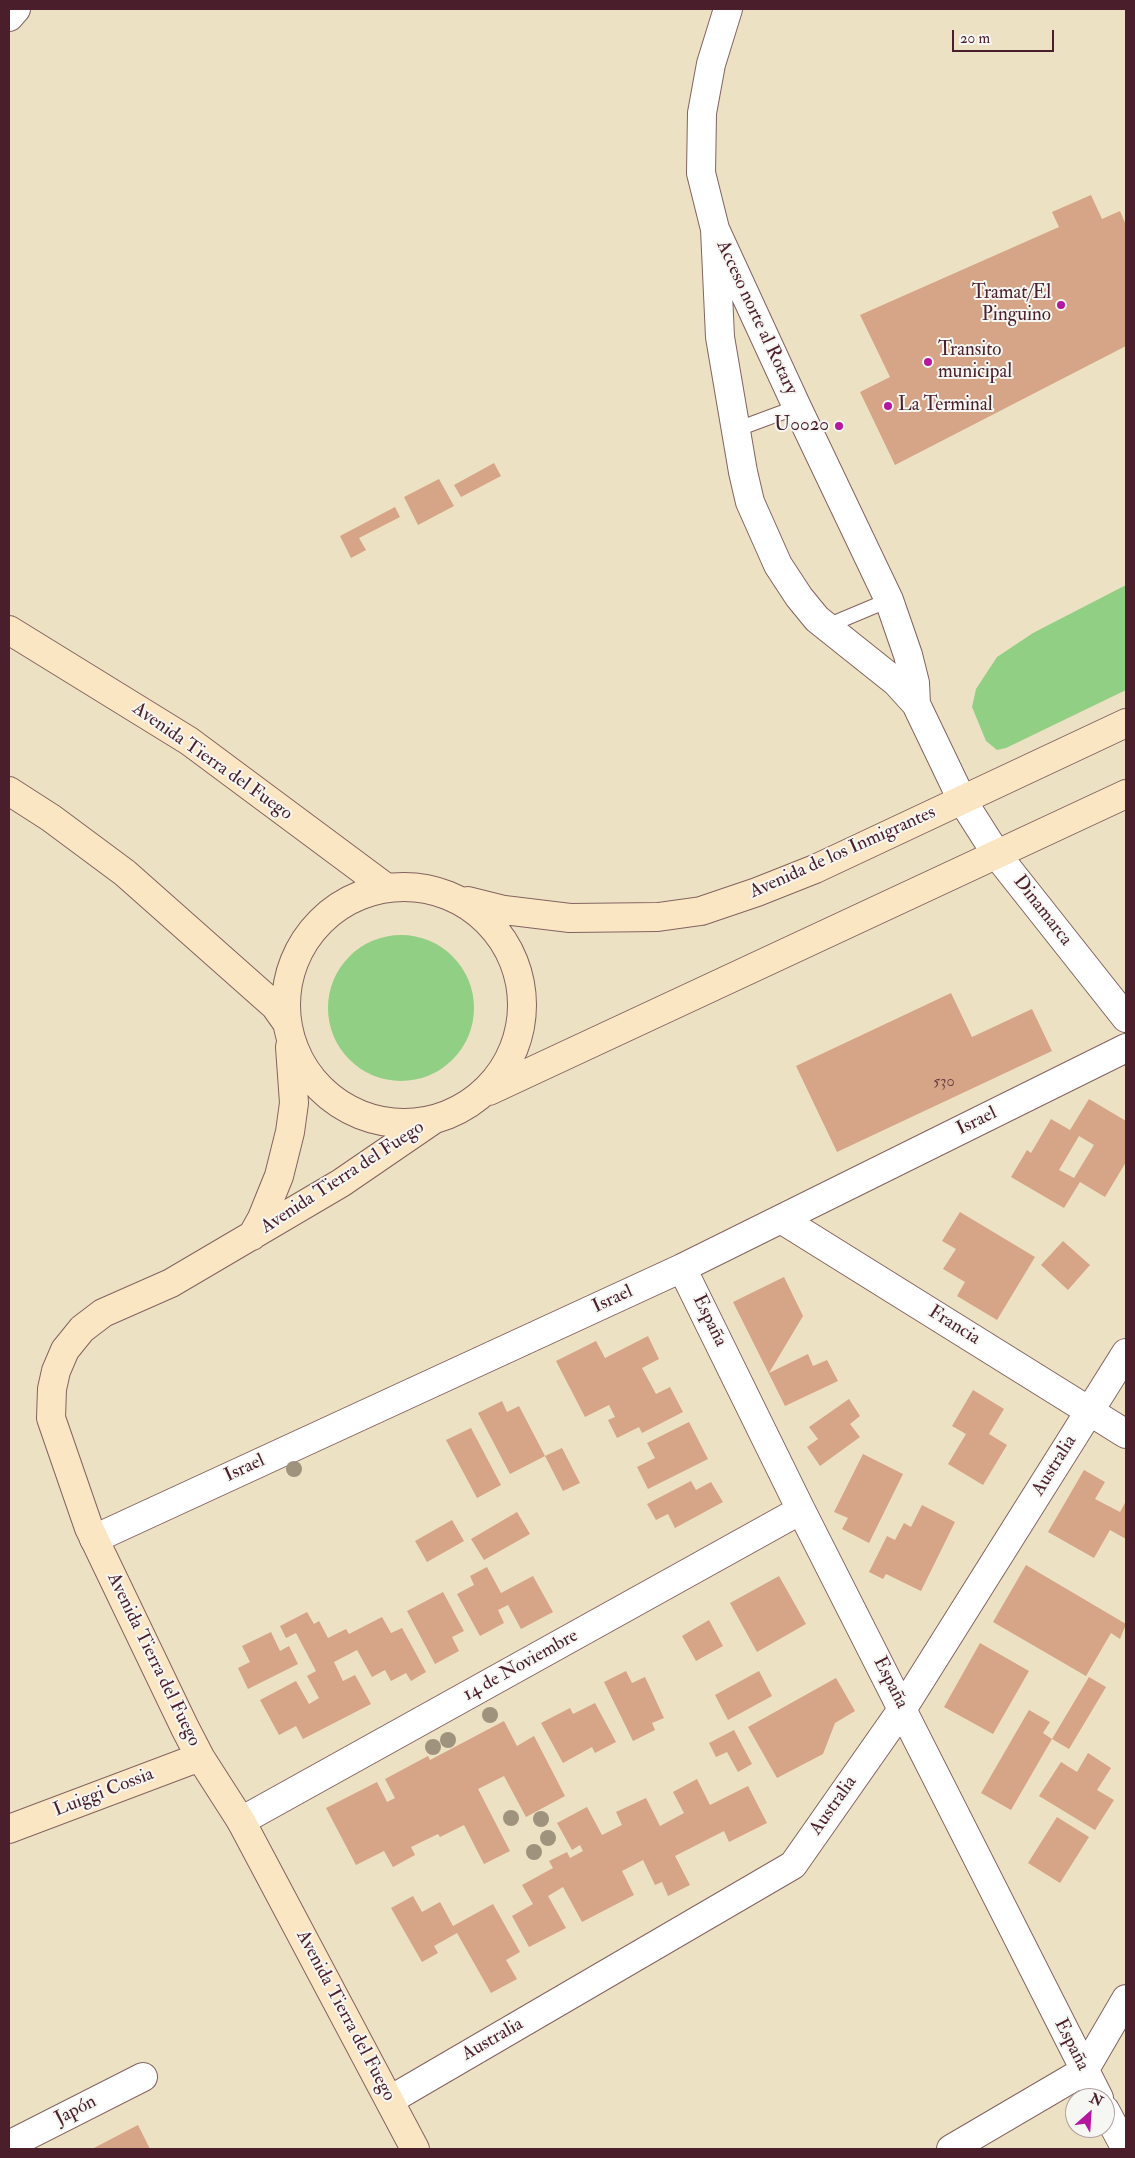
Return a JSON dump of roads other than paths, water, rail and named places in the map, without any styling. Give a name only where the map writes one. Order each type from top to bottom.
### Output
[{"type":"street","points":[[9,17],[16,9]]},
{"type":"street","name":"Acceso norte al Rotary","points":[[728,9],[711,64],[702,113],[701,173],[715,229],[889,600],[913,674],[916,704]]},
{"type":"street","name":"Acceso norte al Rotary","points":[[715,229],[720,337],[735,430],[750,502],[778,565],[799,597],[817,619],[896,682],[916,704]]},
{"type":"street","name":"Avenida Tierra del Fuego","points":[[9,630],[189,742],[384,886]]},
{"type":"street","name":"Dinamarca","points":[[916,704],[962,800],[997,855],[1126,1018]]},
{"type":"street","name":"Avenida de los Inmigrantes","points":[[455,898],[504,910],[570,918],[658,918],[701,911],[785,882],[1126,723]]},
{"type":"street","points":[[9,791],[51,818],[125,873],[275,1006],[289,1030],[301,1063],[317,1085],[338,1102],[362,1115],[388,1122],[433,1120],[450,1114],[481,1095],[1126,794]]},
{"type":"street","points":[[384,886],[410,886],[433,890],[455,898],[475,910],[493,926],[510,951],[520,980],[523,1010],[518,1040],[505,1068],[481,1095]]},
{"type":"street","name":"Avenida Tierra del Fuego","points":[[252,1236],[262,1218],[279,1176],[290,1132],[294,1103],[287,983],[295,958],[308,935],[325,916],[343,903],[384,886]]},
{"type":"street","name":"Israel","points":[[94,1539],[682,1268],[1126,1048]]},
{"type":"street","name":"Avenida Tierra del Fuego","points":[[415,2149],[241,1821],[200,1757],[94,1539],[51,1418],[52,1389],[56,1371],[64,1350],[82,1328],[103,1313],[171,1283],[252,1236],[363,1169],[410,1134],[433,1120]]},
{"type":"street","name":"Francia","points":[[781,1219],[1126,1434]]},
{"type":"street","name":"España","points":[[682,1268],[801,1510],[903,1708],[1093,2088]]},
{"type":"street","name":"Australia","points":[[390,2100],[793,1864],[903,1708],[1126,1352]]},
{"type":"street","name":"14 de Noviembre","points":[[241,1821],[801,1510]]},
{"type":"street","name":"Luiggi Cossia","points":[[9,1829],[200,1757]]},
{"type":"street","points":[[952,2149],[1084,2071],[1126,1999]]},
{"type":"street","name":"Japón","points":[[20,2144],[143,2077]]},
{"type":"street","points":[[1115,2129],[1126,2149]]},
{"type":"lane","points":[[735,430],[797,407]]},
{"type":"lane","points":[[827,626],[889,600]]},
{"type":"place","name":"Tramat/El Pinguino","points":[[1061,305]]},
{"type":"place","name":"Transito municipal","points":[[928,362]]},
{"type":"place","name":"La Terminal","points":[[888,406]]},
{"type":"place","name":"U0020","points":[[839,426]]}]
